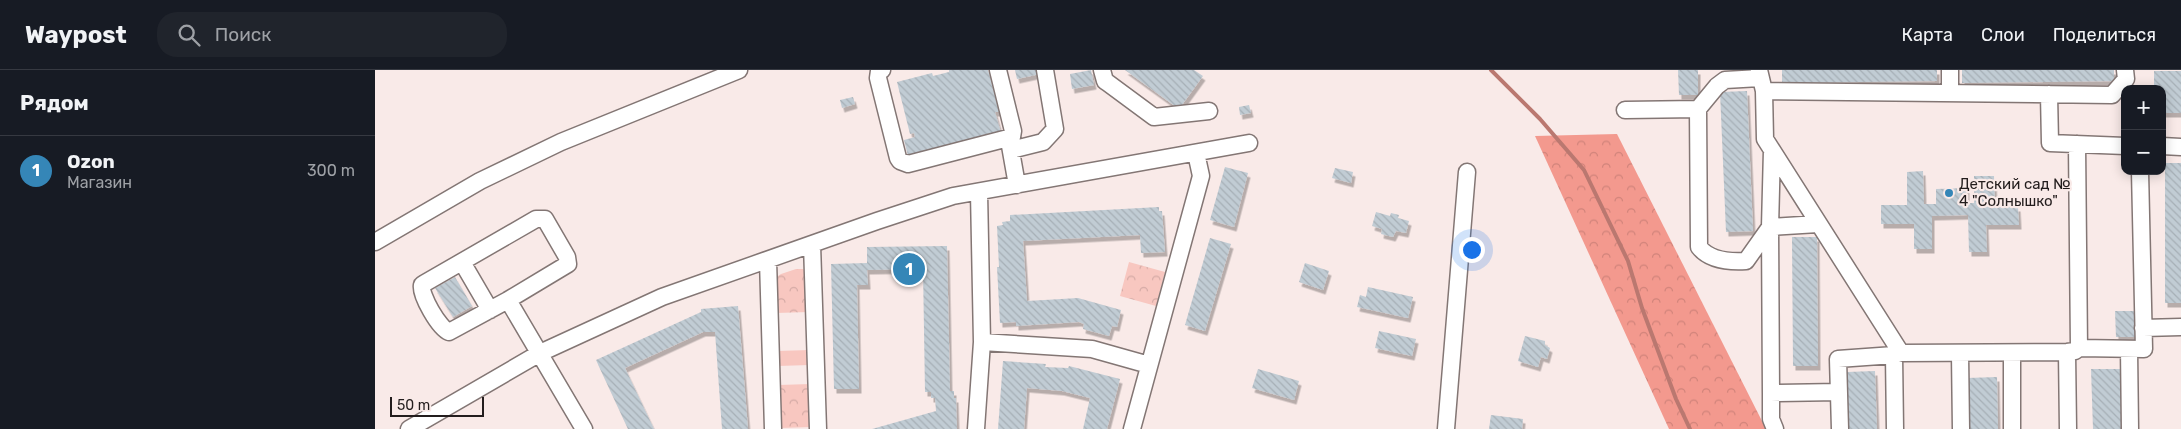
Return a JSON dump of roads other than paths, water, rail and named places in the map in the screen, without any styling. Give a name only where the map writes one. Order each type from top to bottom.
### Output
[{"type":"street","points":[[375,242],[481,181],[561,142],[739,70]]},
{"type":"street","points":[[882,70],[879,71],[878,78],[898,158],[903,163],[908,164],[1010,144],[1043,142],[1055,130],[1045,70]]},
{"type":"street","points":[[998,70],[1013,131],[1010,144],[1017,185]]},
{"type":"street","points":[[1102,70],[1108,83],[1154,117],[1209,111]]},
{"type":"street","points":[[1950,70],[1950,93]]},
{"type":"street","points":[[1770,227],[1746,261],[1729,262],[1703,252],[1699,247],[1698,109],[1707,97],[1725,80],[1761,80],[1950,93],[2112,95],[2126,79],[2125,70]]},
{"type":"street","points":[[1761,80],[1765,139],[1897,354],[1895,429]]},
{"type":"street","points":[[2049,94],[2050,143],[2121,146]]},
{"type":"street","points":[[1625,110],[1698,109]]},
{"type":"street","points":[[409,429],[539,353],[663,297],[953,196],[1249,144]]},
{"type":"street","points":[[2068,429],[2073,350],[2077,144]]},
{"type":"street","points":[[2166,146],[2181,147]]},
{"type":"street","points":[[1771,150],[1771,419],[1775,429]]},
{"type":"street","points":[[1132,429],[1201,176],[1196,153]]},
{"type":"street","points":[[1446,429],[1467,172]]},
{"type":"street","points":[[1840,429],[1838,359],[1897,354],[2012,354],[2073,350],[2144,349],[2140,175]]},
{"type":"street","points":[[976,429],[982,342],[979,192]]},
{"type":"street","points":[[536,219],[545,219],[567,257],[567,264],[508,300],[449,332],[441,327],[422,293],[422,285],[462,262],[536,219]]},
{"type":"street","points":[[1770,227],[1818,224]]},
{"type":"street","points":[[812,244],[817,429]]},
{"type":"street","points":[[768,260],[773,429]]},
{"type":"street","points":[[462,262],[489,310]]},
{"type":"street","points":[[508,300],[585,429]]},
{"type":"street","points":[[2143,328],[2181,327]]},
{"type":"street","points":[[982,342],[1092,349],[1149,365]]},
{"type":"street","points":[[2129,349],[2130,429]]},
{"type":"street","points":[[1960,354],[1961,429]]},
{"type":"street","points":[[2012,354],[2012,429]]},
{"type":"street","points":[[1771,393],[1839,392]]},
{"type":"waterway","points":[[1491,70],[1540,119],[1584,170],[1628,261],[1642,308],[1676,399],[1690,429]]},
{"type":"place","name":"Детский сад № 4 \"Солнышко\"","points":[[1949,193]]},
{"type":"place","name":"Ozon","points":[[909,269]]}]
